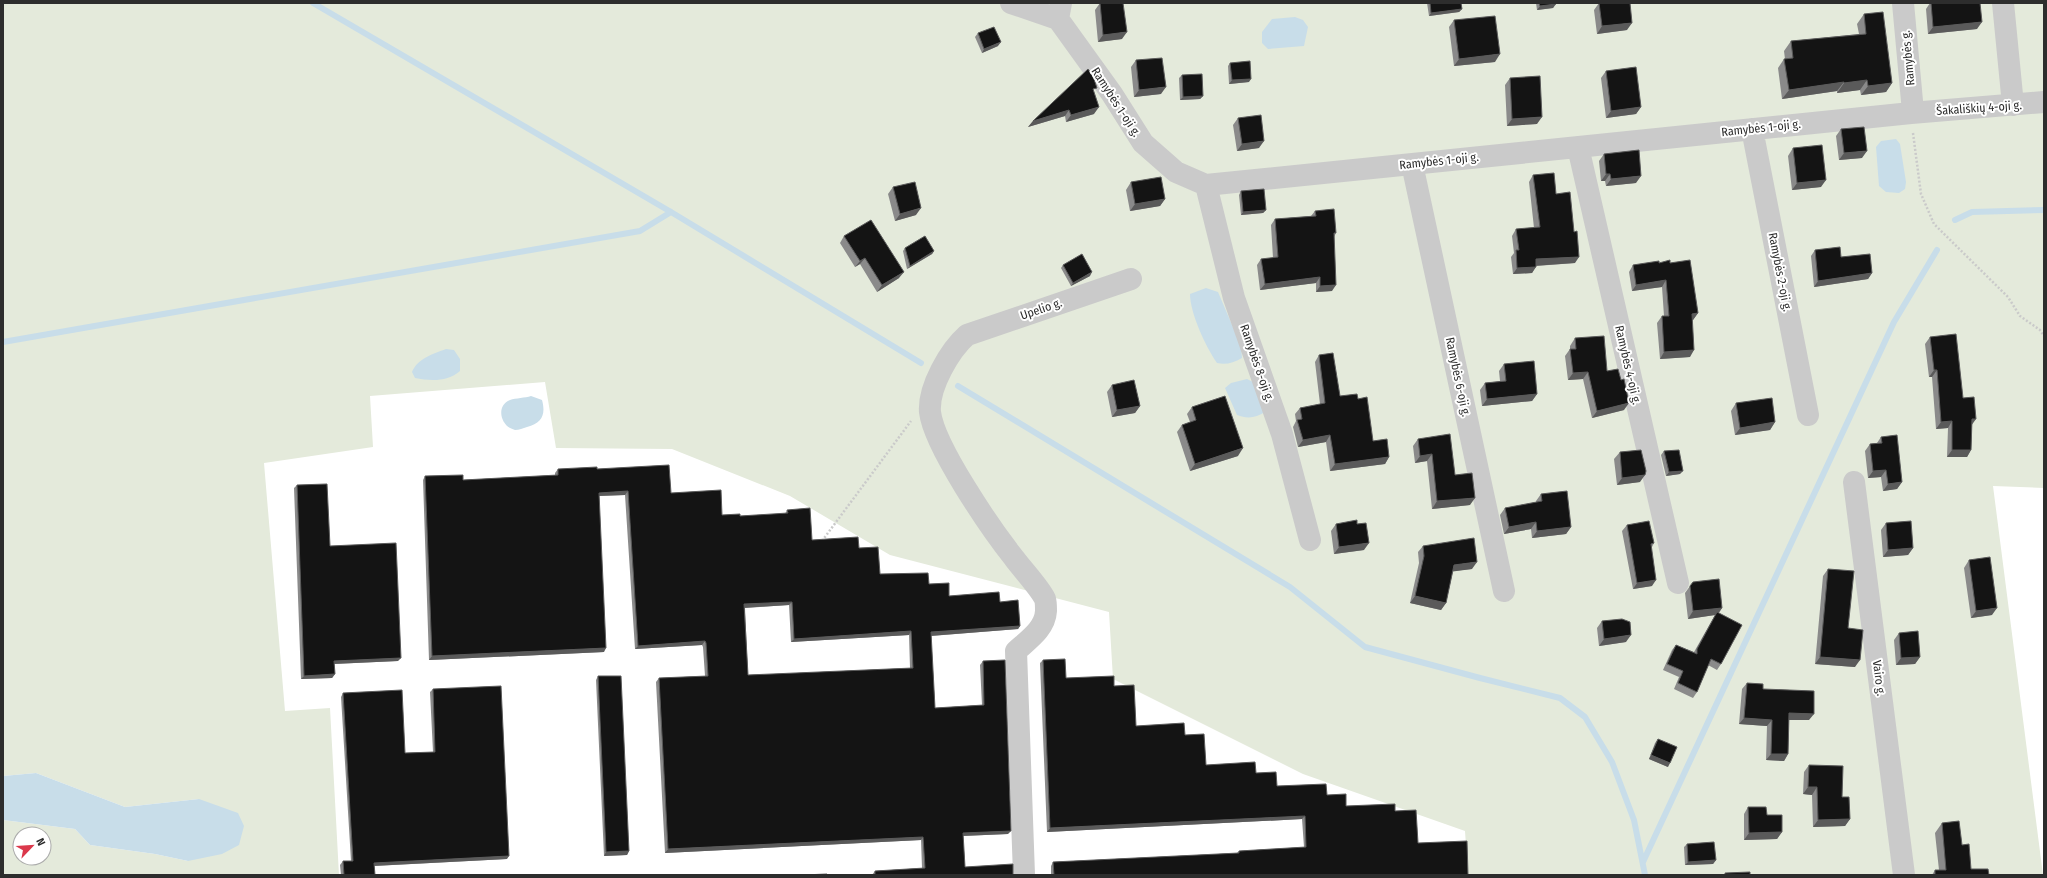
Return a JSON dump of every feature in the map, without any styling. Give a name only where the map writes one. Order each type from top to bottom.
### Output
[{"type":"street","points":[[1011,3],[1060,11]]},
{"type":"street","name":"Ramybės g.","points":[[1903,3],[1912,112]]},
{"type":"street","points":[[2003,3],[2013,105]]},
{"type":"street","name":"Ramybės 1-oji g.","points":[[1060,11],[1142,143],[1176,172],[1206,185],[1912,112]]},
{"type":"street","name":"Šakališkių 4-oji g.","points":[[1912,112],[2044,102]]},
{"type":"street","name":"Ramybės 2-oji g.","points":[[1752,129],[1808,415]]},
{"type":"street","name":"Ramybės 4-oji g.","points":[[1578,147],[1678,583]]},
{"type":"street","name":"Ramybės 6-oji g.","points":[[1412,164],[1504,591]]},
{"type":"street","name":"Ramybės 8-oji g.","points":[[1206,185],[1234,298],[1282,434],[1310,540]]},
{"type":"street","name":"Upelio g.","points":[[930,412],[932,391],[955,346],[967,334],[1131,279]]},
{"type":"street","points":[[930,412],[936,433],[957,474],[1009,552],[1045,600],[1046,613],[1042,627],[1016,651],[1024,875]]},
{"type":"street","name":"Vairo g.","points":[[1854,482],[1904,875]]},
{"type":"path","points":[[1912,112],[1921,194],[1934,224],[2008,297],[2020,316],[2040,330],[2044,336]]},
{"type":"path","points":[[822,542],[914,416],[930,412]]},
{"type":"green space","points":[[3,3],[2044,3],[2044,488],[1993,486],[2043,875],[1468,875],[1465,831],[1303,774],[1113,679],[1109,612],[890,555],[790,496],[672,449],[556,448],[545,382],[370,396],[373,447],[264,463],[285,711],[330,708],[339,875],[3,875],[3,820],[51,826],[12,826],[12,866],[52,866],[52,826],[75,829],[90,845],[155,854],[188,861],[199,799],[125,807],[36,773],[3,776]]},
{"type":"water","points":[[1295,17],[1303,20],[1308,27],[1304,46],[1268,49],[1262,43],[1262,32],[1272,19]]},
{"type":"water","points":[[1896,139],[1900,144],[1906,182],[1905,189],[1899,193],[1886,192],[1879,186],[1876,147],[1881,141]]},
{"type":"water","points":[[1206,288],[1218,292],[1241,346],[1242,358],[1236,361],[1226,364],[1217,363],[1199,330],[1193,311],[1190,294]]},
{"type":"water","points":[[446,349],[454,350],[460,359],[460,371],[455,375],[439,380],[415,378],[412,372],[418,363],[426,357]]},
{"type":"water","points":[[1247,379],[1255,383],[1265,412],[1258,416],[1244,417],[1237,415],[1225,388],[1231,383]]},
{"type":"water","points":[[531,396],[542,400],[542,418],[532,425],[516,430],[506,425],[503,421],[501,411],[505,403],[510,400]]},
{"type":"water","points":[[36,773],[125,807],[199,799],[238,813],[244,826],[239,845],[222,854],[188,861],[155,854],[90,845],[75,829],[3,820],[3,776]]},
{"type":"building","points":[[1100,3],[1123,3],[1127,32],[1103,35]]},
{"type":"building","points":[[1430,3],[1461,3],[1462,9],[1431,13]]},
{"type":"building","points":[[1539,3],[1556,3],[1556,4],[1540,6]]},
{"type":"building","points":[[1599,3],[1630,3],[1632,23],[1602,26]]},
{"type":"building","points":[[1931,3],[1980,3],[1982,22],[1933,27]]},
{"type":"building","points":[[1883,12],[1892,83],[1868,86],[1867,80],[1789,90],[1784,59],[1793,58],[1791,41],[1866,34],[1864,14]]},
{"type":"building","points":[[1495,16],[1500,54],[1459,59],[1454,20]]},
{"type":"building","points":[[994,27],[1001,42],[984,49],[978,33]]},
{"type":"building","points":[[1162,58],[1166,87],[1139,90],[1136,60]]},
{"type":"building","points":[[1250,61],[1251,79],[1232,80],[1230,63]]},
{"type":"building","points":[[1636,67],[1641,107],[1611,111],[1606,71]]},
{"type":"building","points":[[1088,69],[1093,76],[1097,88],[1093,89],[1099,107],[1071,115],[1069,110],[1033,121]]},
{"type":"building","points":[[1202,74],[1203,96],[1183,97],[1182,75]]},
{"type":"building","points":[[1540,76],[1542,117],[1512,119],[1510,78]]},
{"type":"building","points":[[1261,115],[1264,141],[1242,144],[1238,118]]},
{"type":"building","points":[[1864,127],[1867,151],[1844,153],[1841,129]]},
{"type":"building","points":[[1822,145],[1826,180],[1797,183],[1793,148]]},
{"type":"building","points":[[1639,150],[1641,176],[1611,179],[1610,174],[1606,174],[1604,154]]},
{"type":"building","points":[[1554,173],[1556,194],[1570,192],[1574,232],[1577,231],[1579,257],[1536,259],[1536,267],[1517,268],[1516,250],[1519,250],[1516,229],[1540,227],[1533,175]]},
{"type":"building","points":[[1161,177],[1165,199],[1135,204],[1131,182]]},
{"type":"building","points":[[915,182],[921,208],[900,214],[893,187]]},
{"type":"building","points":[[1264,189],[1266,210],[1243,212],[1241,191]]},
{"type":"building","points":[[1334,209],[1336,233],[1334,233],[1336,285],[1320,286],[1320,277],[1265,284],[1261,259],[1278,257],[1275,219],[1316,216],[1315,211]]},
{"type":"building","points":[[871,220],[904,272],[882,285],[865,258],[860,261],[844,236]]},
{"type":"building","points":[[925,236],[934,251],[910,266],[905,248]]},
{"type":"building","points":[[1840,247],[1841,257],[1870,254],[1872,273],[1818,281],[1815,250]]},
{"type":"building","points":[[1082,254],[1092,272],[1073,283],[1063,265]]},
{"type":"building","points":[[1670,260],[1670,263],[1690,260],[1698,313],[1692,314],[1694,350],[1664,352],[1662,316],[1669,316],[1666,280],[1636,285],[1633,265],[1659,261],[1659,263]]},
{"type":"building","points":[[1956,334],[1963,398],[1974,397],[1976,419],[1972,419],[1971,450],[1952,450],[1952,421],[1941,422],[1937,370],[1934,370],[1930,337]]},
{"type":"building","points":[[1604,336],[1607,371],[1618,369],[1621,380],[1624,379],[1629,403],[1597,411],[1588,372],[1573,373],[1570,349],[1576,349],[1575,338]]},
{"type":"building","points":[[1333,353],[1340,396],[1357,394],[1358,399],[1367,397],[1373,441],[1387,439],[1389,457],[1335,464],[1330,435],[1303,440],[1297,420],[1302,419],[1300,408],[1325,403],[1319,355]]},
{"type":"building","points":[[1534,361],[1537,394],[1487,399],[1485,383],[1506,381],[1504,364]]},
{"type":"building","points":[[1134,380],[1140,406],[1117,410],[1112,385]]},
{"type":"building","points":[[1225,396],[1243,448],[1195,464],[1182,425],[1196,420],[1192,407]]},
{"type":"building","points":[[1772,398],[1775,422],[1740,428],[1736,403]]},
{"type":"building","points":[[1450,434],[1455,475],[1472,473],[1475,498],[1437,501],[1432,454],[1420,456],[1418,439]]},
{"type":"building","points":[[1897,435],[1902,482],[1888,484],[1886,470],[1873,471],[1870,444],[1882,443],[1881,437]]},
{"type":"building","points":[[1641,450],[1646,471],[1645,475],[1622,478],[1620,452]]},
{"type":"building","points":[[1679,450],[1683,471],[1669,472],[1664,451]]},
{"type":"building","points":[[669,465],[671,493],[721,490],[722,515],[740,514],[740,516],[788,513],[787,510],[810,508],[812,540],[858,537],[859,548],[878,547],[880,574],[928,573],[929,584],[949,583],[949,596],[999,592],[1000,602],[1018,600],[1020,626],[931,632],[935,708],[984,705],[983,661],[1005,660],[1011,831],[963,833],[965,867],[1013,864],[1013,875],[875,875],[875,871],[925,868],[923,837],[668,849],[659,678],[708,676],[706,643],[705,641],[638,646],[628,491],[599,493],[606,648],[432,656],[425,476],[463,475],[463,480],[558,475],[558,469],[597,467],[597,469]],"holes":[[[792,602],[794,639],[911,631],[913,668],[748,675],[744,604]]]},
{"type":"building","points":[[327,484],[330,546],[396,543],[401,658],[334,661],[335,674],[304,676],[297,485]]},
{"type":"building","points":[[1567,491],[1571,527],[1537,531],[1536,522],[1509,527],[1505,508],[1542,501],[1541,494]]},
{"type":"building","points":[[1357,520],[1357,524],[1366,523],[1369,543],[1339,547],[1336,524]]},
{"type":"building","points":[[1649,521],[1654,543],[1651,544],[1656,580],[1637,583],[1627,525]]},
{"type":"building","points":[[1911,521],[1913,548],[1888,550],[1886,523]]},
{"type":"building","points":[[1474,538],[1477,562],[1454,565],[1446,603],[1415,596],[1424,556],[1423,546]]},
{"type":"building","points":[[1990,557],[1997,608],[1976,611],[1969,560]]},
{"type":"building","points":[[1828,569],[1854,571],[1848,628],[1863,630],[1860,660],[1820,657]]},
{"type":"building","points":[[1719,579],[1722,608],[1693,611],[1690,586],[1693,582]]},
{"type":"building","points":[[1717,612],[1742,625],[1721,664],[1711,659],[1697,692],[1678,683],[1683,671],[1667,664],[1676,645],[1697,654],[1697,649]]},
{"type":"building","points":[[1622,619],[1630,622],[1631,635],[1604,639],[1602,621]]},
{"type":"building","points":[[1918,631],[1920,657],[1901,658],[1899,633]]},
{"type":"building","points":[[1065,659],[1066,678],[1114,676],[1114,686],[1134,685],[1136,726],[1184,723],[1185,735],[1204,734],[1206,765],[1255,762],[1256,773],[1276,772],[1277,786],[1326,784],[1327,795],[1346,794],[1346,806],[1395,804],[1395,811],[1416,810],[1418,843],[1467,841],[1468,875],[1054,875],[1053,862],[1239,853],[1239,851],[1306,847],[1305,816],[1050,828],[1043,660]]},
{"type":"building","points":[[598,676],[621,676],[629,851],[606,852]]},
{"type":"building","points":[[1747,683],[1763,684],[1763,689],[1814,691],[1814,714],[1789,713],[1788,754],[1771,754],[1772,720],[1744,718]]},
{"type":"building","points":[[501,686],[509,856],[374,863],[375,875],[344,875],[343,861],[353,861],[343,693],[402,690],[405,753],[435,752],[433,689]]},
{"type":"building","points":[[1658,739],[1677,747],[1670,763],[1651,755]]},
{"type":"building","points":[[1809,765],[1843,766],[1842,797],[1849,797],[1850,819],[1818,820],[1817,787],[1808,787]]},
{"type":"building","points":[[1748,807],[1766,807],[1767,815],[1782,815],[1782,832],[1749,833]]},
{"type":"building","points":[[1959,821],[1962,845],[1969,844],[1971,869],[1988,869],[1989,875],[1935,875],[1935,870],[1946,870],[1942,823]]},
{"type":"building","points":[[1714,842],[1716,860],[1688,862],[1687,844]]},
{"type":"building","points":[[1750,872],[1750,875],[1725,875],[1725,873]]},
{"type":"building","points":[[827,874],[827,875],[803,875]]},
{"type":"waterway","points":[[313,3],[671,212],[921,363]]},
{"type":"waterway","points":[[1955,220],[1972,212],[2044,210]]},
{"type":"waterway","points":[[3,342],[640,231],[671,212]]},
{"type":"waterway","points":[[1643,862],[1894,322],[1937,250]]},
{"type":"waterway","points":[[958,386],[1290,587],[1365,647],[1560,698],[1585,717],[1612,762],[1634,820],[1645,875]]}]
